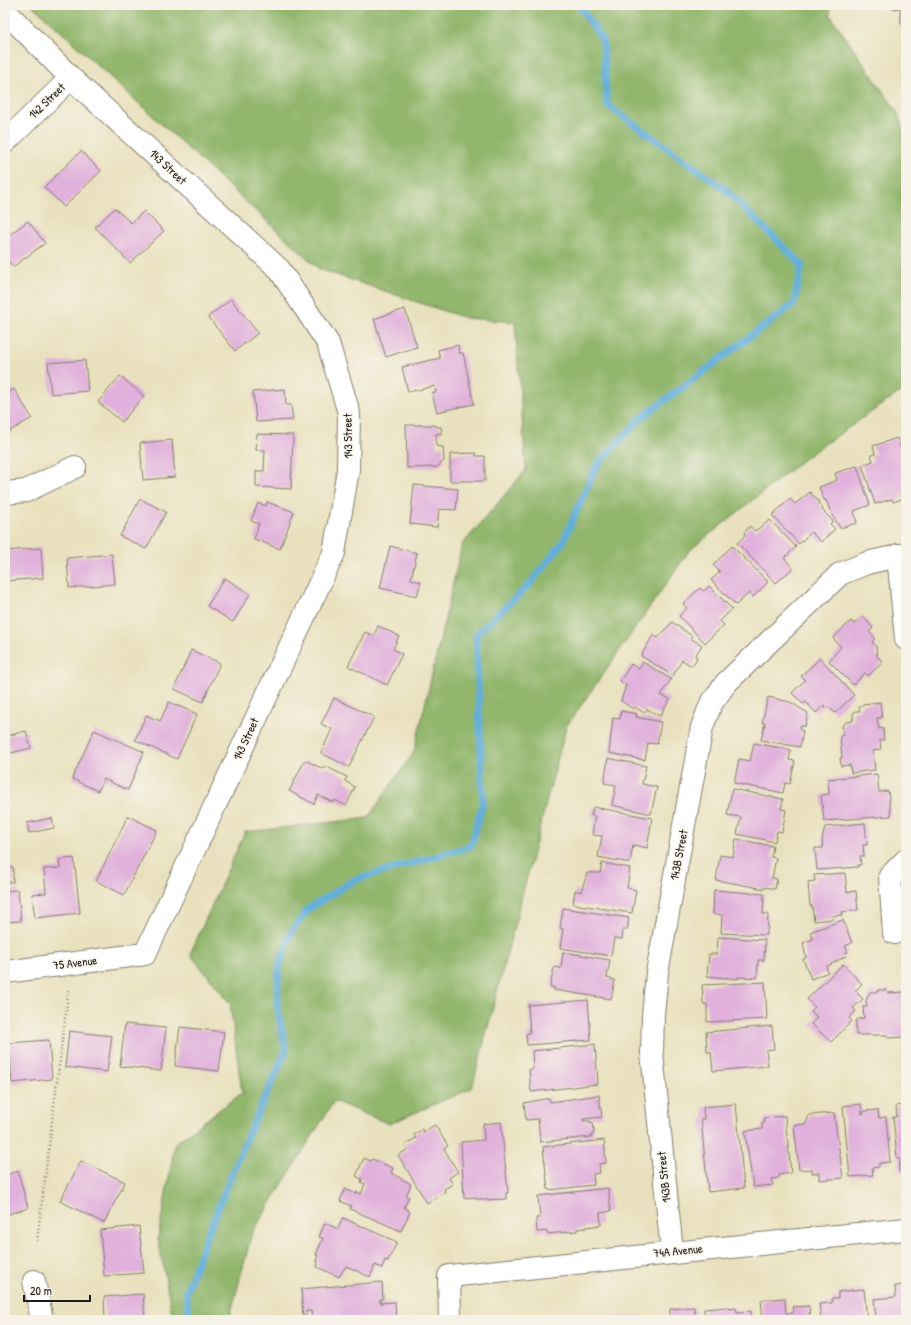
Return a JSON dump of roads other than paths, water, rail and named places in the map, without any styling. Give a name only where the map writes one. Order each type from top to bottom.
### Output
[{"type":"street","name":"143 Street","points":[[5,11],[71,78],[279,269],[328,343],[349,413],[348,470],[334,553],[145,954]]},
{"type":"street","name":"142 Street","points":[[5,142],[71,78]]},
{"type":"street","points":[[5,493],[26,491],[75,467]]},
{"type":"street","points":[[902,554],[906,639]]},
{"type":"street","name":"143B Street","points":[[672,1252],[652,1053],[652,1015],[657,973],[702,727],[711,704],[726,683],[840,574],[866,563],[902,554]]},
{"type":"street","points":[[894,933],[890,876],[906,860]]},
{"type":"street","name":"75 Avenue","points":[[5,972],[145,954]]},
{"type":"street","name":"74A Avenue","points":[[450,1320],[449,1276],[906,1229]]},
{"type":"street","points":[[34,1282],[42,1320]]},
{"type":"waterway","points":[[190,1320],[186,1292],[209,1230],[248,1135],[286,1051],[277,1004],[279,967],[291,932],[308,909],[354,880],[471,846],[483,802],[476,634],[528,586],[563,542],[596,466],[641,418],[794,304],[802,265],[724,188],[607,105],[603,41],[579,5]]}]
